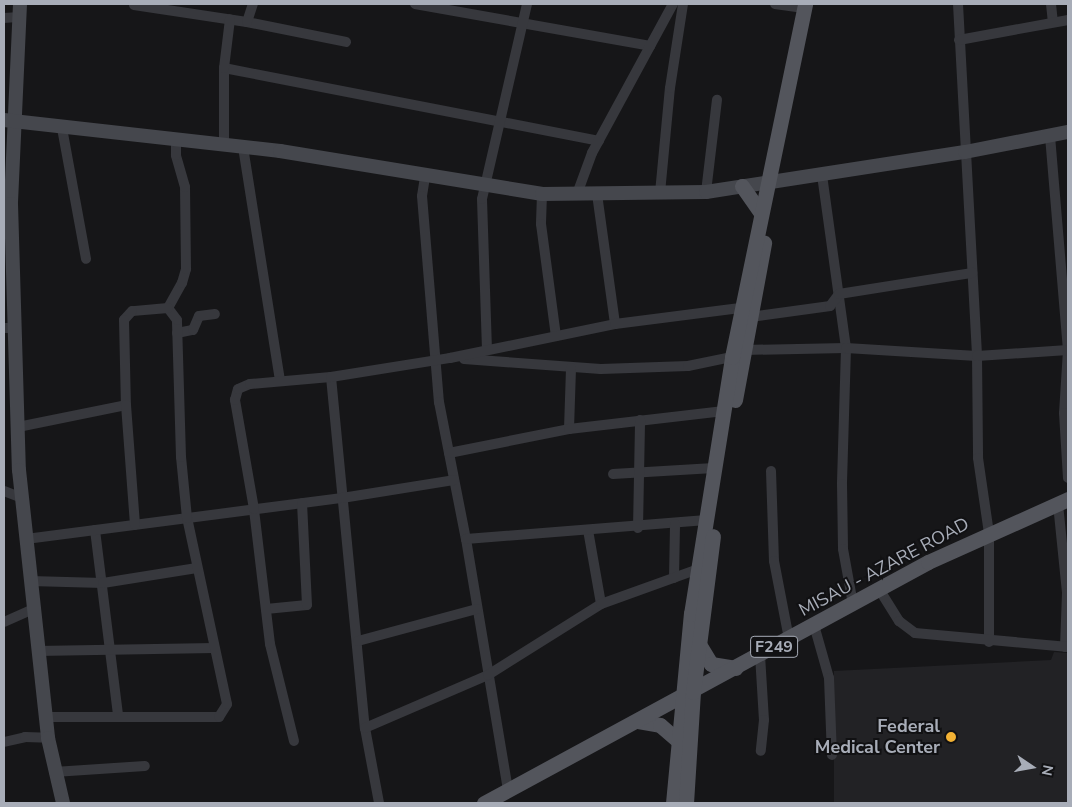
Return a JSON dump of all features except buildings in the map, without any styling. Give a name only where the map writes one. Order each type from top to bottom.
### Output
[{"type":"main road","points":[[686,803],[687,695],[698,570],[724,411],[738,354],[770,182],[808,5]]},
{"type":"main road","points":[[20,10],[9,121],[9,328],[22,498],[37,650],[48,738],[54,772],[63,803]]},
{"type":"main road","points":[[9,121],[176,141],[244,147],[542,194],[706,192],[965,152],[1068,132]]},
{"type":"main road","points":[[746,313],[760,212],[770,182]]},
{"type":"main road","points":[[742,186],[760,212]]},
{"type":"main road","points":[[674,803],[677,740],[699,644],[738,354]]},
{"type":"main road","name":"MISAU - AZARE ROAD","points":[[484,803],[638,722],[879,590],[989,533],[1063,501]]},
{"type":"main road","points":[[699,644],[711,664],[736,668]]},
{"type":"main road","points":[[638,722],[660,725],[677,740]]},
{"type":"street","points":[[247,22],[254,4]]},
{"type":"street","points":[[416,4],[650,46]]},
{"type":"street","points":[[487,350],[482,199],[527,4]]},
{"type":"street","points":[[578,194],[598,141],[673,4]]},
{"type":"street","points":[[660,193],[670,88],[683,4]]},
{"type":"street","points":[[775,4],[808,5]]},
{"type":"street","points":[[958,4],[977,356],[978,458],[989,533],[989,642]]},
{"type":"street","points":[[1051,4],[1054,22]]},
{"type":"street","points":[[134,5],[153,6],[230,19],[346,42]]},
{"type":"street","points":[[4,18],[20,10]]},
{"type":"street","points":[[224,145],[224,68],[230,19]]},
{"type":"street","points":[[959,40],[1068,20]]},
{"type":"street","points":[[224,68],[598,141]]},
{"type":"street","points":[[706,192],[717,100]]},
{"type":"street","points":[[62,128],[86,259]]},
{"type":"street","points":[[1050,136],[1068,350],[1064,413],[1068,478]]},
{"type":"street","points":[[168,308],[182,283],[186,269],[185,187],[176,155],[176,141]]},
{"type":"street","points":[[244,147],[280,381]]},
{"type":"street","points":[[822,175],[846,348],[842,484],[844,549],[853,604]]},
{"type":"street","points":[[425,177],[422,196],[433,360],[466,538],[508,791]]},
{"type":"street","points":[[542,194],[541,224],[556,336]]},
{"type":"street","points":[[596,194],[615,324]]},
{"type":"street","points":[[294,741],[270,644],[254,509],[235,400],[238,390],[250,384],[331,377],[450,358],[615,324],[830,306],[839,294],[972,274]]},
{"type":"street","points":[[46,717],[118,715],[219,717],[227,704],[187,518],[181,457],[178,320],[168,308]]},
{"type":"street","points":[[135,525],[126,405],[124,320],[132,311],[168,308]]},
{"type":"street","points":[[177,333],[192,330],[200,316],[215,314]]},
{"type":"street","points":[[450,358],[571,368],[688,366],[738,354],[846,348],[977,356],[1068,350]]},
{"type":"street","points":[[569,429],[571,368]]},
{"type":"street","points":[[331,377],[365,728],[380,803]]},
{"type":"street","points":[[18,427],[126,405]]},
{"type":"street","points":[[449,453],[569,429],[724,411]]},
{"type":"street","points":[[638,528],[640,420]]},
{"type":"street","points":[[613,474],[638,470],[714,468]]},
{"type":"street","points":[[771,471],[774,561],[789,639]]},
{"type":"street","points":[[26,539],[342,498],[454,480]]},
{"type":"street","points":[[5,492],[22,498]]},
{"type":"street","points":[[879,590],[906,629],[929,636],[1067,647],[1063,501]]},
{"type":"street","points":[[266,609],[307,605],[302,503]]},
{"type":"street","points":[[466,538],[638,528],[706,520]]},
{"type":"street","points":[[674,578],[675,524]]},
{"type":"street","points":[[95,530],[118,715]]},
{"type":"street","points":[[588,530],[601,604]]},
{"type":"street","points":[[30,581],[103,583],[197,568]]},
{"type":"street","points":[[365,728],[488,676],[601,604],[698,570]]},
{"type":"street","points":[[4,622],[33,609]]},
{"type":"street","points":[[358,641],[477,609]]},
{"type":"street","points":[[814,625],[829,678],[832,755]]},
{"type":"street","points":[[37,650],[110,651],[214,648]]},
{"type":"street","points":[[760,655],[764,709],[761,751]]},
{"type":"street","points":[[4,742],[25,737],[48,738]]},
{"type":"street","points":[[54,772],[145,766]]},
{"type":"shaded area","name":"Federal Medical Center","points":[[1054,652],[1068,653],[1068,803],[834,803],[834,671],[1051,660]]},
{"type":"place","name":"Federal Medical Center","points":[[951,737]]}]
